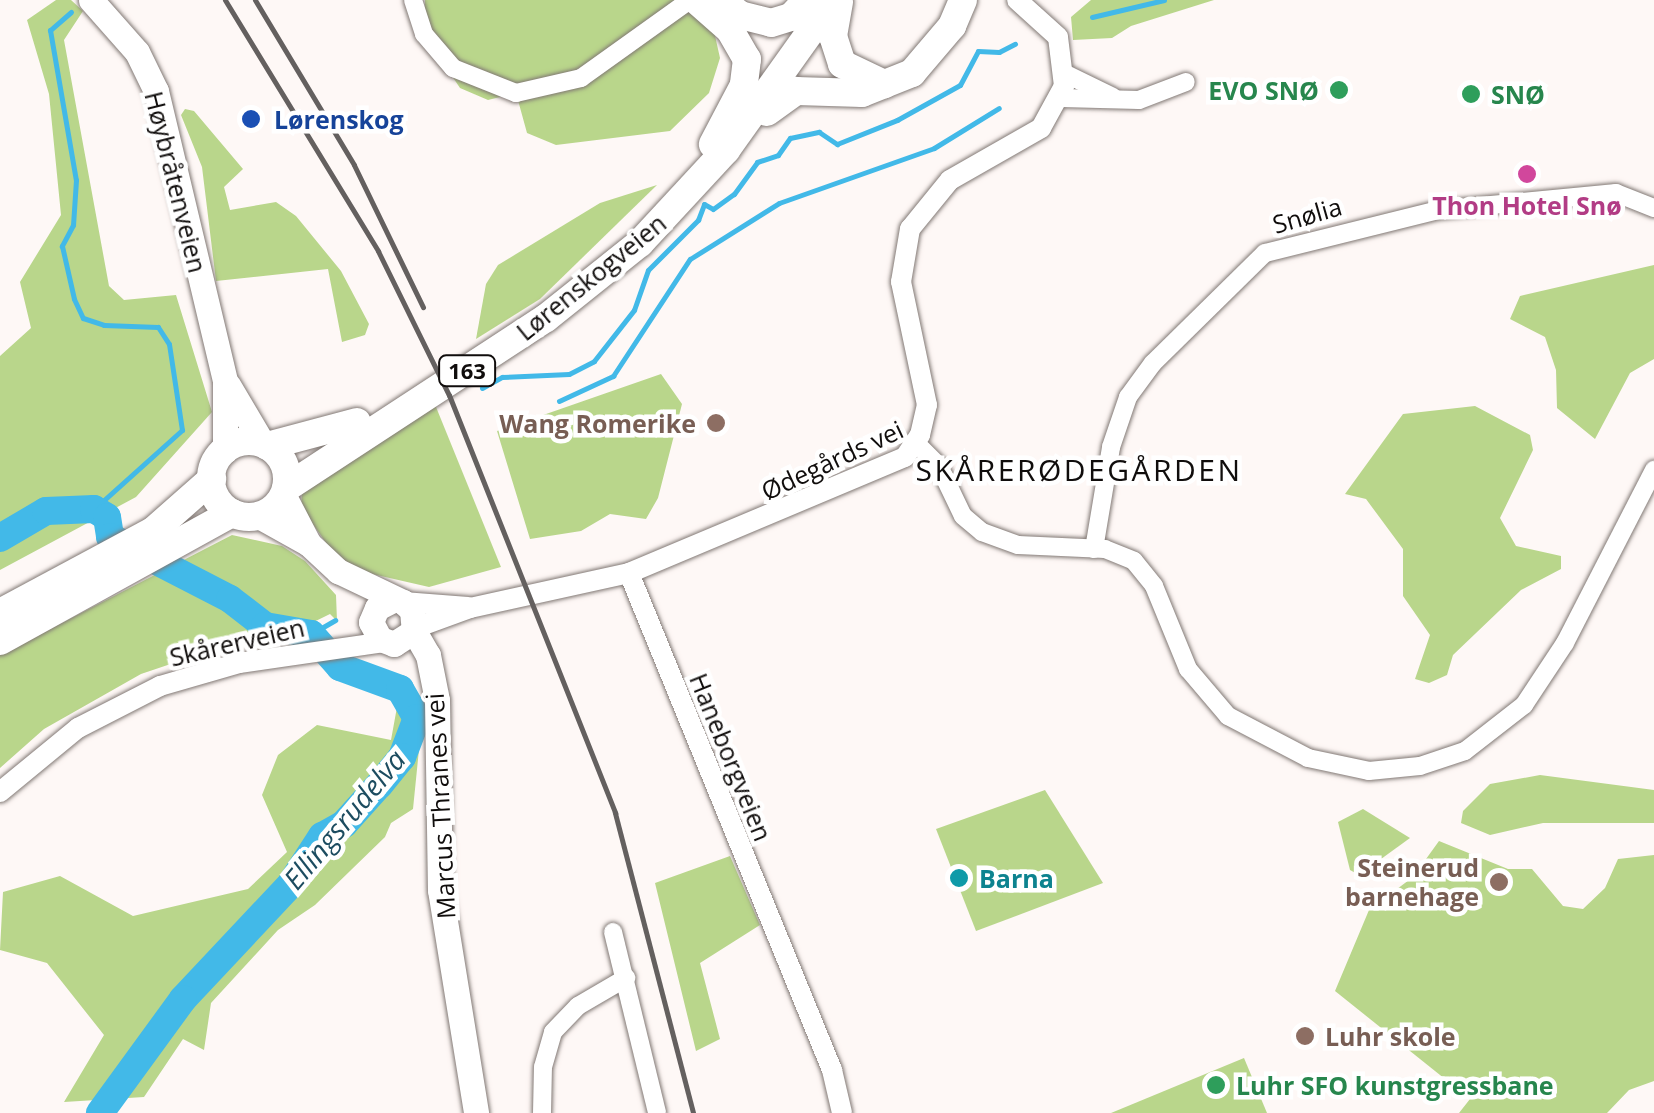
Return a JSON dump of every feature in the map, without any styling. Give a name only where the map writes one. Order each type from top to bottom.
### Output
[{"type":"highway","points":[[693,0],[730,30],[746,59],[744,85],[720,147]]},
{"type":"highway","points":[[721,0],[740,15],[771,23],[791,17],[807,0]]},
{"type":"highway","name":"Lørenskogveien","points":[[265,445],[322,436],[367,418],[510,333],[613,249],[720,147],[815,0]]},
{"type":"highway","points":[[836,0],[833,36],[842,64],[886,85]]},
{"type":"highway","name":"Lørenskogveien","points":[[285,492],[546,318],[640,243],[836,0]]},
{"type":"highway","points":[[935,48],[942,0]]},
{"type":"highway","points":[[720,147],[796,91],[862,93],[912,73],[935,48],[962,0]]},
{"type":"highway","name":"163","points":[[164,538],[212,479],[225,451],[243,442],[265,445]]},
{"type":"highway","points":[[265,445],[284,464],[285,492]]},
{"type":"highway","points":[[212,479],[220,503],[246,515]]},
{"type":"highway","name":"163","points":[[0,641],[164,538],[246,515],[285,492]]},
{"type":"highway","name":"163","points":[[0,614],[124,563]]},
{"type":"main road","name":"Høybråtenveien","points":[[91,0],[136,52],[156,91],[225,381],[225,451]]},
{"type":"main road","name":"Høybråtenveien","points":[[225,381],[265,445]]},
{"type":"main road","name":"Marcus Thranes vei","points":[[285,492],[309,544]]},
{"type":"main road","name":"Marcus Thranes vei","points":[[246,515],[309,544],[431,676],[438,716],[440,890],[476,1113]]},
{"type":"main road","name":"Marcus Thranes vei","points":[[338,571],[398,601]]},
{"type":"main road","points":[[398,601],[412,610],[392,631],[398,601]]},
{"type":"street","points":[[412,0],[424,34],[453,68],[516,93],[581,78],[693,0]]},
{"type":"street","points":[[916,443],[926,396],[901,282],[910,229],[940,188],[1032,136],[1061,98],[1066,74],[1050,26],[1017,0]]},
{"type":"street","points":[[1066,74],[1118,100]]},
{"type":"street","points":[[1061,98],[1151,97],[1186,82]]},
{"type":"street","name":"Snølia","points":[[1094,548],[1110,447],[1128,397],[1153,363],[1265,252],[1439,210],[1616,193],[1654,208]]},
{"type":"street","name":"Ødegårds vei","points":[[630,573],[892,466],[916,443],[939,466],[963,516],[982,532],[1018,545],[1094,548],[1125,555],[1148,576],[1188,669],[1228,716],[1280,748],[1325,764],[1407,768],[1484,740],[1540,687],[1654,470]]},
{"type":"street","points":[[392,631],[470,608],[630,573]]},
{"type":"street","name":"Haneborgveien","points":[[630,573],[832,1070],[842,1113]]},
{"type":"street","points":[[398,601],[470,608]]},
{"type":"street","name":"Skårerveien","points":[[0,792],[59,740],[142,693],[213,668],[337,646],[392,631]]},
{"type":"street","points":[[613,932],[657,1113]]},
{"type":"street","points":[[542,1113],[542,1067],[553,1032],[578,1006],[626,978]]},
{"type":"green space","points":[[56,0],[71,0],[83,11],[64,40],[109,286],[124,300],[176,295],[212,412],[136,497],[0,570],[0,356],[31,328],[20,282],[61,215],[49,94],[27,20]]},
{"type":"green space","points":[[425,0],[707,0],[720,58],[709,93],[670,131],[556,145],[527,133],[516,93],[488,100],[460,88],[424,34]]},
{"type":"green space","points":[[1091,0],[1214,0],[1131,26],[1112,38],[1073,40],[1071,17]]},
{"type":"green space","points":[[185,109],[194,111],[243,169],[224,187],[230,210],[276,202],[296,216],[341,271],[369,324],[365,335],[342,342],[328,269],[216,281],[202,167],[181,115]]},
{"type":"green space","points":[[657,185],[540,299],[476,339],[486,284],[498,265],[600,203]]},
{"type":"green space","points":[[1654,265],[1654,359],[1630,373],[1595,439],[1557,408],[1556,370],[1545,337],[1510,319],[1520,296]]},
{"type":"green space","points":[[661,374],[682,404],[658,498],[646,519],[610,514],[581,531],[530,539],[497,431]]},
{"type":"green space","points":[[434,402],[501,567],[429,587],[359,571],[331,550],[301,507],[302,494],[326,467]]},
{"type":"green space","points":[[1475,406],[1530,435],[1533,450],[1500,518],[1516,546],[1561,556],[1561,569],[1521,590],[1453,655],[1447,675],[1429,683],[1415,679],[1430,635],[1403,596],[1403,549],[1366,499],[1345,494],[1403,414]]},
{"type":"green space","points":[[232,535],[282,546],[305,561],[336,595],[337,621],[330,614],[281,638],[233,643],[141,674],[44,729],[0,768],[0,655]]},
{"type":"green space","points":[[397,707],[423,710],[413,809],[391,823],[385,837],[315,905],[278,930],[211,1003],[204,1050],[183,1039],[144,1097],[64,1102],[104,1035],[47,963],[0,950],[3,892],[60,876],[133,916],[248,889],[287,852],[262,795],[278,755],[317,725],[391,740]]},
{"type":"green space","points":[[1540,775],[1654,790],[1654,823],[1543,823],[1490,835],[1461,823],[1463,811],[1490,784]]},
{"type":"green space","points":[[1045,790],[1103,883],[976,931],[936,829]]},
{"type":"green space","points":[[1363,809],[1410,838],[1359,875],[1350,870],[1338,822]]},
{"type":"green space","points":[[1439,841],[1508,869],[1532,869],[1563,906],[1583,909],[1605,888],[1618,859],[1654,855],[1654,1081],[1629,1090],[1607,1113],[1459,1113],[1470,1099],[1335,991],[1369,910],[1413,877]]},
{"type":"green space","points":[[730,856],[760,925],[700,963],[720,1039],[696,1051],[655,883]]},
{"type":"green space","name":"Luhr SFO kunstgressbane","points":[[1244,1058],[1267,1113],[1111,1113]]},
{"type":"waterway","points":[[1092,17],[1164,0]]},
{"type":"waterway","points":[[71,12],[50,30],[76,180],[73,225],[62,246],[74,299],[83,318],[104,325],[158,327],[169,344],[182,430],[94,509]]},
{"type":"waterway","points":[[482,388],[502,377],[569,374],[594,361],[634,310],[648,270],[698,220],[704,204],[713,209],[734,194],[757,162],[778,155],[790,138],[819,132],[837,144],[897,120],[960,85],[978,51],[999,52],[1015,44]]},
{"type":"waterway","points":[[559,401],[613,376],[690,259],[779,203],[934,148],[999,108]]},
{"type":"waterway","name":"Ellingsrudelva","points":[[0,538],[46,511],[94,509],[107,517],[110,537],[230,599],[265,626],[311,634],[340,667],[400,689],[417,718],[402,757],[344,824],[322,836],[291,884],[183,999],[100,1113]]},
{"type":"waterway","points":[[311,634],[335,620]]},
{"type":"railway","points":[[225,0],[378,251],[449,395],[615,813],[693,1113]]},
{"type":"railway","points":[[255,0],[354,165],[423,307]]},
{"type":"place","name":"EVO SNØ","points":[[1339,90]]},
{"type":"place","name":"SNØ","points":[[1471,94]]},
{"type":"place","name":"Lørenskog","points":[[251,119]]},
{"type":"place","name":"Thon Hotel Snø","points":[[1527,174]]},
{"type":"place","name":"Wang Romerike","points":[[716,423]]},
{"type":"place","name":"Barna","points":[[959,878]]},
{"type":"place","name":"Steinerud barnehage","points":[[1499,882]]},
{"type":"place","name":"Luhr skole","points":[[1305,1036]]},
{"type":"place","name":"Luhr SFO kunstgressbane","points":[[1216,1085]]},
{"type":"district","name":"SKÅRERØDEGÅRDEN","points":[[1079,470]]}]
